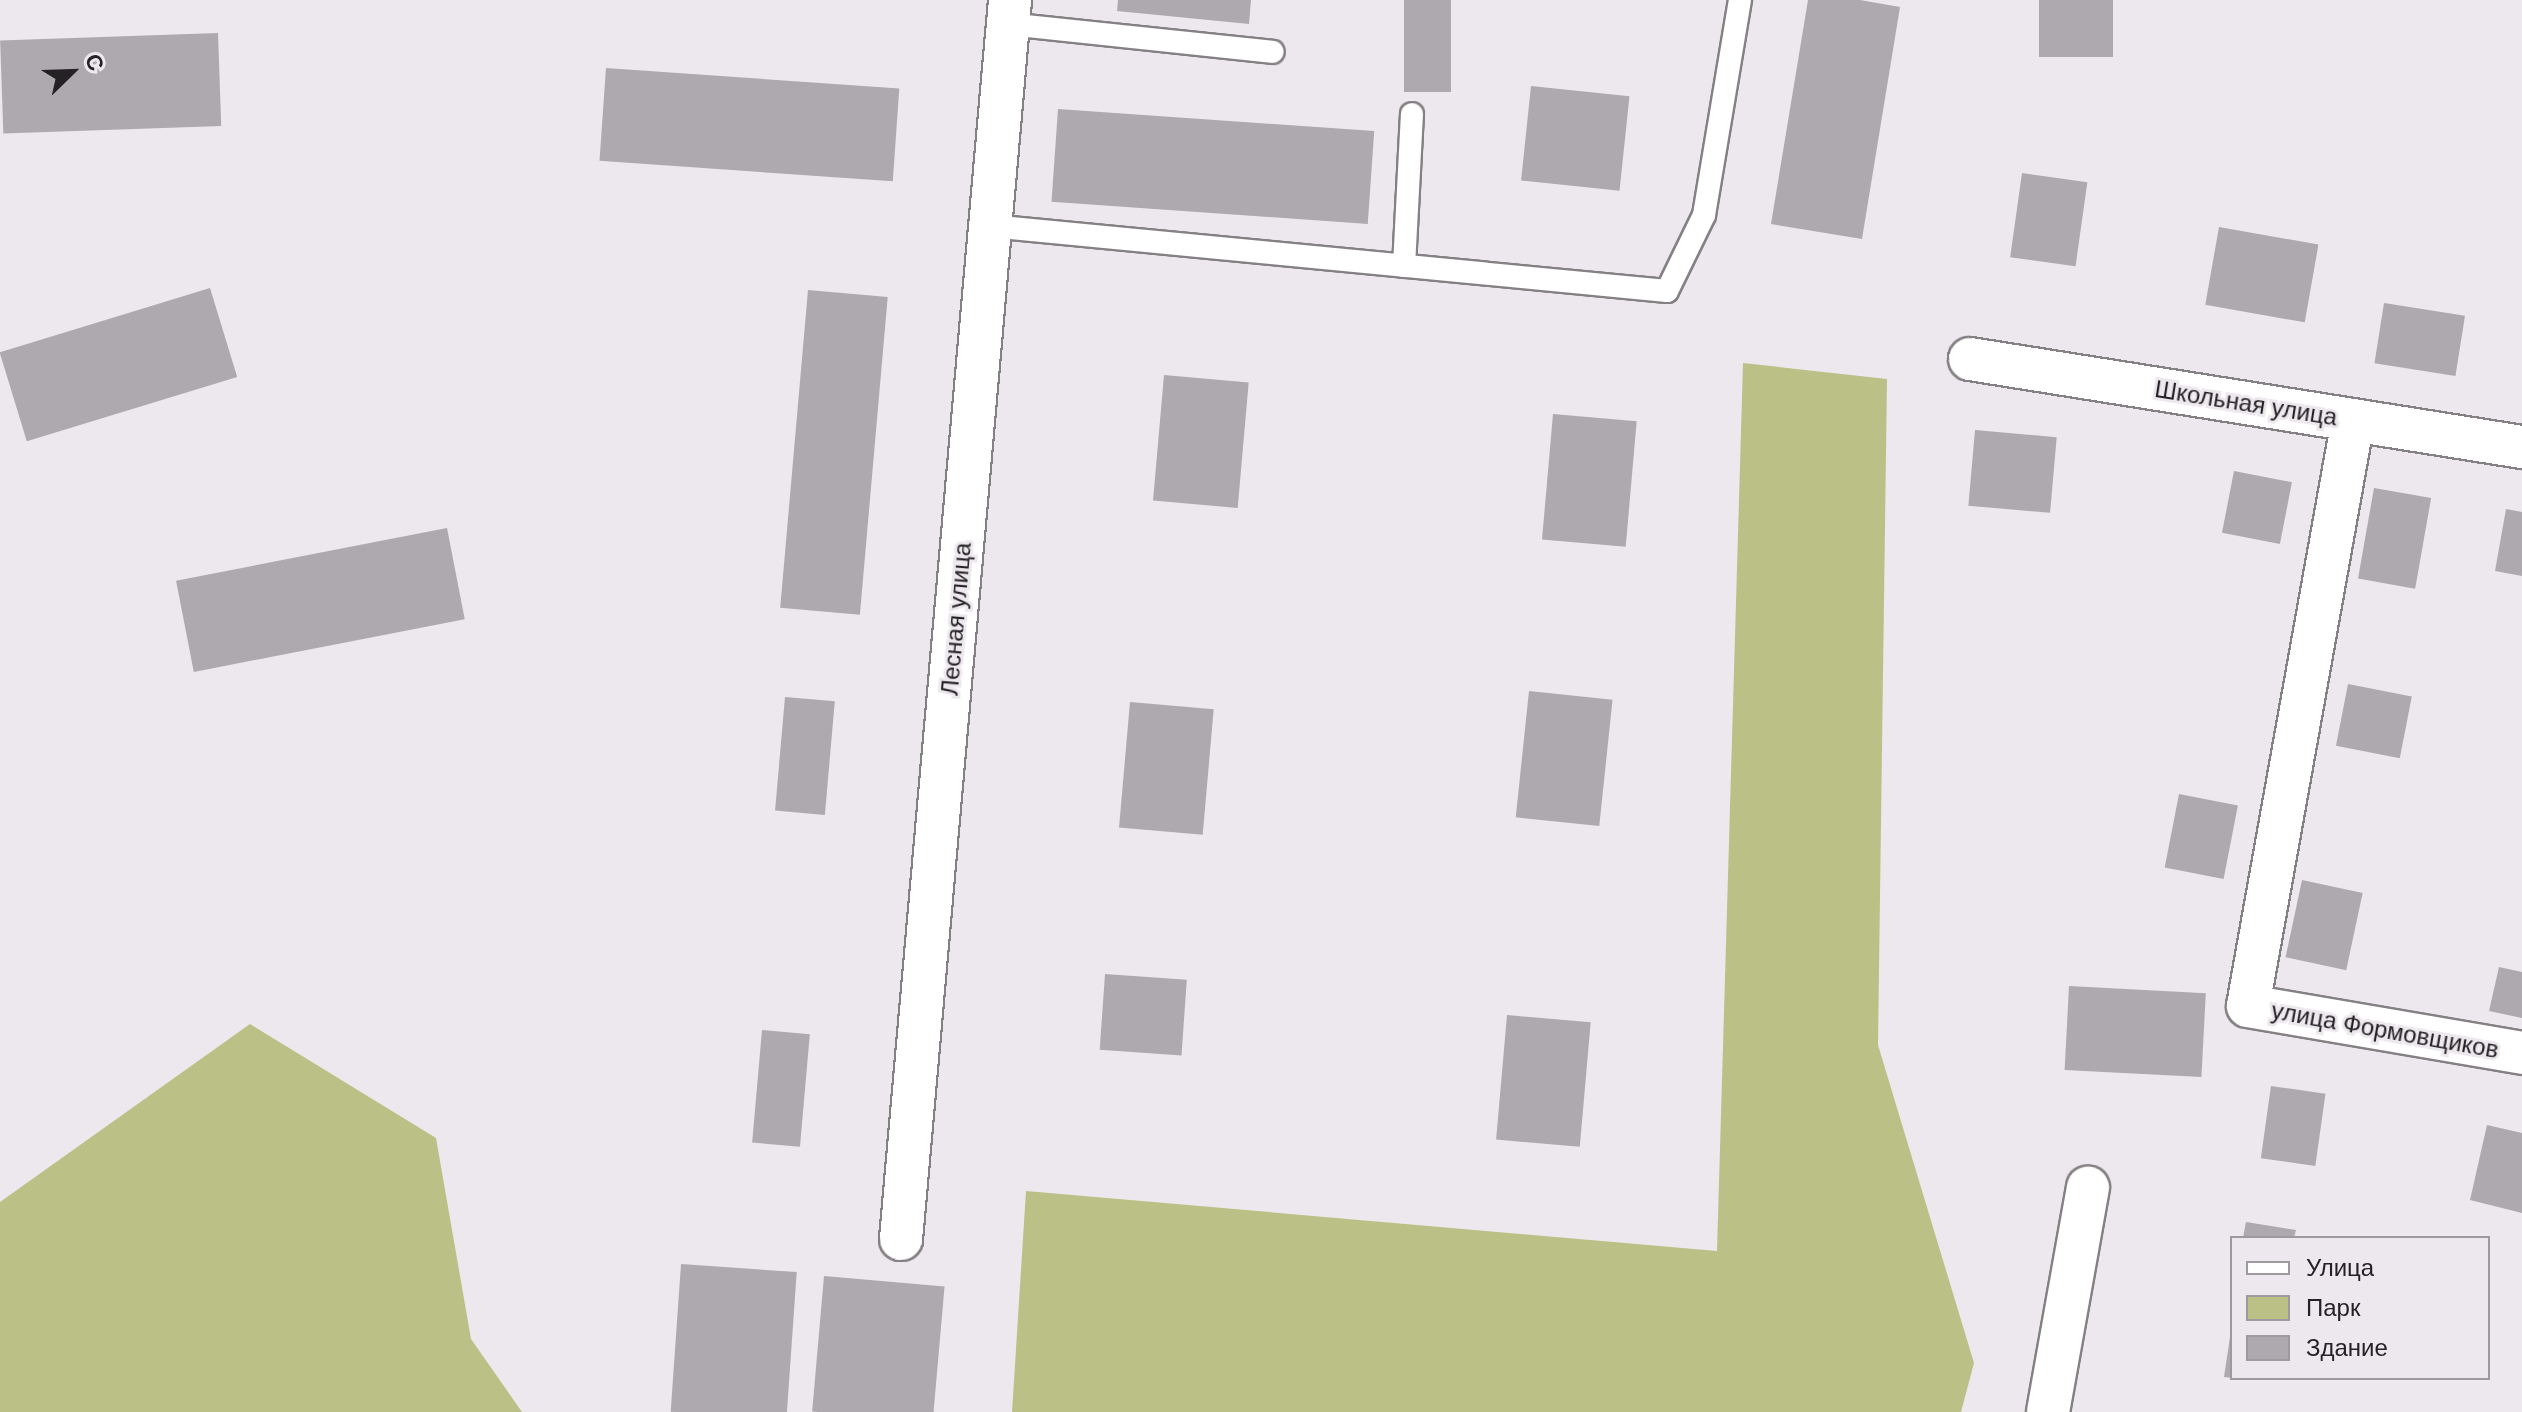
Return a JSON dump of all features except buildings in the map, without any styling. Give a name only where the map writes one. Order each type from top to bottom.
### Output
[{"type":"street","name":"Лесная улица","points":[[901,1239],[1009,12]]},
{"type":"street","name":"Школьная улица","points":[[1970,359],[2522,447]]},
{"type":"street","name":"улица Формовщиков","points":[[2353,420],[2248,1006],[2522,1053]]},
{"type":"street","points":[[2048,1412],[2088,1188]]},
{"type":"lane","points":[[990,226],[1667,291],[1704,215],[1740,0]]},
{"type":"lane","points":[[1009,12],[1273,52]]},
{"type":"lane","points":[[1404,266],[1412,114]]},
{"type":"green space","points":[[1743,363],[1887,379],[1878,1045],[1974,1363],[1961,1412],[1012,1412],[1026,1191],[1717,1251]]},
{"type":"green space","points":[[250,1024],[436,1138],[471,1339],[522,1412],[0,1412],[0,1202]]}]
